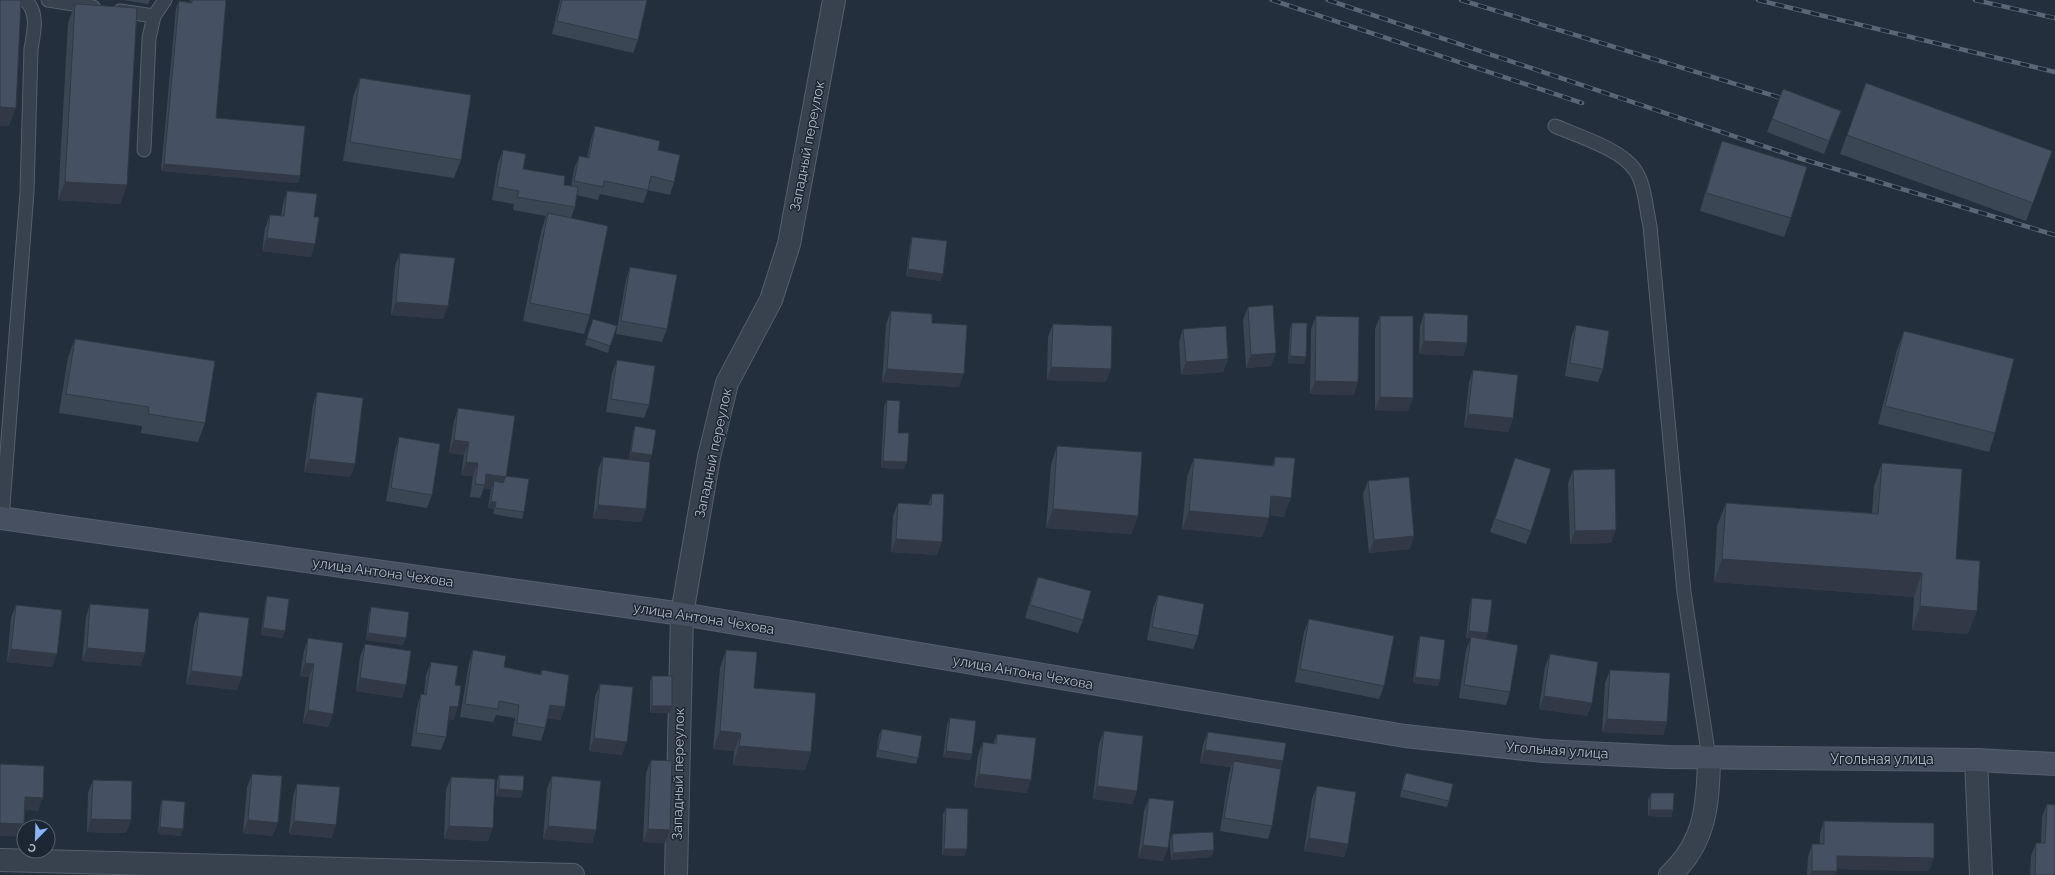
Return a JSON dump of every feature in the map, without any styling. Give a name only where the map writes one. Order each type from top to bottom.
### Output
[{"type":"street","name":"Западный переулок","points":[[676,875],[682,614],[709,457],[727,383],[771,300],[789,244],[834,0]]},
{"type":"street","name":"улица Антона Чехова","points":[[1,518],[682,614],[1405,736]]},
{"type":"street","name":"Угольная улица","points":[[1405,736],[1544,750],[1709,758],[1976,760],[2055,764]]},
{"type":"street","points":[[1670,875],[1680,866],[1692,849],[1703,824],[1708,804],[1709,758]]},
{"type":"street","points":[[1976,760],[1981,875]]},
{"type":"street","points":[[0,860],[573,875]]},
{"type":"lane","points":[[1,518],[27,192],[31,49],[34,27],[33,10],[25,0]]},
{"type":"lane","points":[[48,0],[154,16]]},
{"type":"lane","points":[[144,150],[149,38],[154,16],[165,0]]},
{"type":"lane","points":[[1555,126],[1621,156],[1635,170],[1641,185],[1650,226],[1684,592],[1709,758]]},
{"type":"building","points":[[0,0],[21,0],[16,108],[0,107]]},
{"type":"building","points":[[192,0],[226,0],[216,118],[305,126],[300,176],[164,164],[179,1],[192,3]]},
{"type":"building","points":[[562,0],[647,0],[638,40],[557,21]]},
{"type":"building","points":[[75,4],[137,8],[127,185],[65,182]]},
{"type":"building","points":[[360,78],[471,95],[461,160],[350,142]]},
{"type":"building","points":[[1866,83],[2052,151],[2033,203],[1847,135]]},
{"type":"building","points":[[1783,89],[1841,111],[1829,141],[1772,119]]},
{"type":"building","points":[[595,126],[660,141],[658,150],[680,155],[674,182],[651,176],[648,190],[604,181],[603,187],[574,181],[579,156],[589,158]]},
{"type":"building","points":[[1722,141],[1807,167],[1791,218],[1706,193]]},
{"type":"building","points":[[503,150],[526,154],[523,169],[565,176],[564,185],[578,187],[575,207],[517,197],[519,191],[497,187]]},
{"type":"building","points":[[287,191],[317,194],[314,217],[319,217],[315,244],[267,238],[270,215],[284,216]]},
{"type":"building","points":[[548,213],[608,226],[590,315],[530,303]]},
{"type":"building","points":[[912,237],[947,241],[943,274],[908,269]]},
{"type":"building","points":[[400,253],[455,258],[448,306],[396,302]]},
{"type":"building","points":[[630,267],[677,275],[667,329],[621,321]]},
{"type":"building","points":[[1273,305],[1276,353],[1251,355],[1248,307]]},
{"type":"building","points":[[891,311],[932,314],[932,323],[967,325],[964,374],[887,369]]},
{"type":"building","points":[[1424,313],[1468,315],[1467,343],[1424,341]]},
{"type":"building","points":[[1316,316],[1359,317],[1358,382],[1315,381]]},
{"type":"building","points":[[1380,316],[1413,316],[1413,398],[1380,397]]},
{"type":"building","points":[[593,319],[617,326],[610,346],[587,338]]},
{"type":"building","points":[[1292,323],[1307,323],[1306,357],[1290,356]]},
{"type":"building","points":[[1053,324],[1112,326],[1111,369],[1051,367]]},
{"type":"building","points":[[1576,325],[1609,331],[1603,369],[1570,363]]},
{"type":"building","points":[[1226,326],[1228,359],[1186,362],[1183,329]]},
{"type":"building","points":[[1904,331],[2014,359],[1995,433],[1885,406]]},
{"type":"building","points":[[75,339],[215,361],[205,423],[148,414],[149,407],[66,394]]},
{"type":"building","points":[[617,360],[655,366],[649,405],[611,399]]},
{"type":"building","points":[[1473,370],[1518,375],[1513,418],[1468,414]]},
{"type":"building","points":[[317,392],[363,398],[355,464],[309,459]]},
{"type":"building","points":[[887,400],[900,401],[898,433],[909,433],[907,462],[883,461]]},
{"type":"building","points":[[458,408],[515,416],[506,477],[486,474],[485,485],[475,484],[478,463],[466,462],[469,442],[454,440]]},
{"type":"building","points":[[635,426],[656,430],[652,455],[631,452]]},
{"type":"building","points":[[399,437],[440,444],[432,495],[391,488]]},
{"type":"building","points":[[1057,446],[1142,452],[1138,516],[1053,509]]},
{"type":"building","points":[[603,457],[650,462],[646,509],[598,505]]},
{"type":"building","points":[[1275,457],[1295,458],[1291,498],[1271,496],[1269,518],[1189,511],[1194,458],[1274,466]]},
{"type":"building","points":[[1515,458],[1551,469],[1531,531],[1495,519]]},
{"type":"building","points":[[1882,463],[1962,469],[1956,559],[1980,561],[1977,611],[1920,606],[1922,573],[1722,559],[1726,503],[1878,514]]},
{"type":"building","points":[[1615,469],[1616,530],[1575,531],[1573,470]]},
{"type":"building","points":[[506,476],[529,479],[524,512],[495,508],[496,502],[491,502],[494,481],[503,483]]},
{"type":"building","points":[[1409,477],[1414,536],[1374,540],[1368,481]]},
{"type":"building","points":[[932,494],[944,494],[942,542],[896,539],[898,503],[931,505]]},
{"type":"building","points":[[1038,577],[1091,591],[1083,620],[1030,605]]},
{"type":"building","points":[[1158,595],[1204,604],[1198,636],[1152,627]]},
{"type":"building","points":[[267,596],[289,599],[285,631],[263,628]]},
{"type":"building","points":[[1472,598],[1492,600],[1488,633],[1469,631]]},
{"type":"building","points":[[90,604],[149,609],[145,653],[87,648]]},
{"type":"building","points":[[16,605],[62,610],[57,654],[11,649]]},
{"type":"building","points":[[371,607],[409,612],[406,638],[368,633]]},
{"type":"building","points":[[199,612],[249,618],[242,677],[191,671]]},
{"type":"building","points":[[1309,619],[1394,636],[1384,686],[1300,669]]},
{"type":"building","points":[[1420,636],[1445,640],[1440,680],[1415,677]]},
{"type":"building","points":[[1471,637],[1518,645],[1510,692],[1464,685]]},
{"type":"building","points":[[308,638],[343,643],[333,714],[308,710],[314,664],[305,663]]},
{"type":"building","points":[[365,644],[411,651],[406,685],[360,678]]},
{"type":"building","points":[[473,650],[506,656],[504,667],[541,675],[542,670],[569,675],[565,707],[550,705],[545,728],[517,723],[519,705],[499,701],[498,709],[465,704]]},
{"type":"building","points":[[726,650],[757,652],[754,688],[816,693],[811,752],[739,746],[741,733],[720,731]]},
{"type":"building","points":[[1550,654],[1598,662],[1592,703],[1544,696]]},
{"type":"building","points":[[431,662],[458,666],[455,685],[461,686],[458,707],[450,706],[446,737],[416,733],[421,694],[426,695]]},
{"type":"building","points":[[1610,670],[1670,673],[1667,722],[1607,719]]},
{"type":"building","points":[[652,676],[672,676],[672,706],[652,706]]},
{"type":"building","points":[[600,684],[633,687],[627,742],[594,738]]},
{"type":"building","points":[[950,718],[976,721],[972,754],[946,751]]},
{"type":"building","points":[[882,729],[922,736],[918,758],[878,750]]},
{"type":"building","points":[[1104,731],[1143,736],[1137,791],[1097,786]]},
{"type":"building","points":[[1208,732],[1286,743],[1283,761],[1205,750]]},
{"type":"building","points":[[997,734],[1036,738],[1031,780],[979,774],[983,742],[996,744]]},
{"type":"building","points":[[651,760],[672,761],[670,830],[648,829]]},
{"type":"building","points":[[1234,761],[1281,769],[1272,826],[1224,818]]},
{"type":"building","points":[[0,764],[44,766],[43,798],[25,797],[24,819],[16,819],[16,824],[0,823]]},
{"type":"building","points":[[1406,773],[1453,784],[1449,801],[1402,790]]},
{"type":"building","points":[[252,774],[282,776],[278,823],[248,820]]},
{"type":"building","points":[[499,775],[524,776],[523,791],[499,789]]},
{"type":"building","points":[[552,776],[601,781],[596,830],[548,826]]},
{"type":"building","points":[[451,777],[495,779],[493,828],[449,826]]},
{"type":"building","points":[[93,780],[132,781],[131,820],[91,819]]},
{"type":"building","points":[[297,784],[340,787],[336,825],[294,821]]},
{"type":"building","points":[[1317,786],[1356,792],[1348,844],[1309,838]]},
{"type":"building","points":[[1651,793],[1674,793],[1673,810],[1650,810]]},
{"type":"building","points":[[1149,798],[1174,801],[1168,848],[1143,845]]},
{"type":"building","points":[[162,800],[185,802],[183,829],[160,827]]},
{"type":"building","points":[[2047,804],[2055,805],[2055,875],[2035,875],[2036,843],[2045,843]]},
{"type":"building","points":[[946,808],[968,809],[967,849],[944,849]]},
{"type":"building","points":[[1824,821],[1934,823],[1934,858],[1837,856],[1837,871],[1812,871],[1812,844],[1824,844]]},
{"type":"building","points":[[1213,832],[1214,850],[1173,853],[1172,834]]},
{"type":"railway","points":[[1272,0],[1582,103]]},
{"type":"railway","points":[[1328,0],[1802,159],[2055,235]]},
{"type":"railway","points":[[1461,0],[1791,101]]},
{"type":"railway","points":[[1758,0],[2055,72]]},
{"type":"railway","points":[[1975,0],[2055,18]]}]
